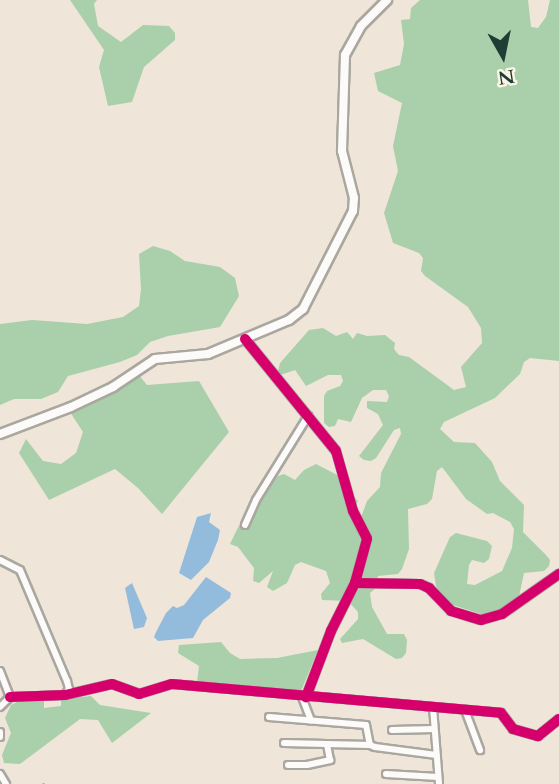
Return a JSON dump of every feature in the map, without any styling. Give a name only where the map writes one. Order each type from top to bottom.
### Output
[{"type":"main road","points":[[0,434],[71,407],[113,387],[155,359],[208,354],[289,320],[303,309],[354,211],[354,198],[342,151],[344,63],[351,41],[371,13],[387,0]]},
{"type":"street","points":[[245,339],[340,458],[353,511],[365,533],[367,548],[355,583],[331,631],[304,697],[311,720]]},
{"type":"street","points":[[245,525],[256,500],[308,416]]},
{"type":"street","points":[[0,560],[20,570],[69,689],[65,695]]},
{"type":"street","points":[[355,583],[419,584],[429,588],[451,611],[464,618],[481,620],[502,614],[559,574]]},
{"type":"street","points":[[0,671],[10,697]]},
{"type":"street","points":[[0,681],[10,697]]},
{"type":"street","points":[[0,707],[10,697],[65,695],[112,684],[139,694],[172,684],[502,713],[513,729],[538,736],[559,719]]},
{"type":"street","points":[[386,774],[439,780],[433,707]]},
{"type":"street","points":[[465,710],[480,750]]},
{"type":"street","points":[[269,717],[366,725],[370,745]]},
{"type":"street","points":[[392,730],[434,729]]},
{"type":"street","points":[[284,743],[370,745],[383,750],[436,755]]},
{"type":"street","points":[[288,765],[307,765],[330,760],[327,746]]},
{"type":"street","points":[[0,774],[6,784]]},
{"type":"green space","points":[[70,0],[97,0],[94,4],[98,26],[121,42],[143,25],[169,26],[175,33],[175,40],[144,67],[132,102],[108,106],[99,67],[104,50]]},
{"type":"green space","points":[[420,0],[528,0],[531,27],[538,28],[546,17],[550,0],[559,0],[559,361],[530,358],[524,362],[520,374],[495,398],[444,422],[440,429],[454,442],[475,443],[492,462],[500,481],[524,505],[523,532],[550,560],[549,566],[544,571],[524,573],[518,601],[509,613],[496,619],[453,605],[442,596],[436,586],[434,573],[450,537],[456,533],[487,541],[492,546],[489,559],[484,563],[472,560],[469,565],[467,584],[475,585],[502,571],[512,548],[514,529],[510,522],[493,513],[487,514],[466,499],[442,467],[437,471],[432,499],[427,504],[408,509],[409,549],[402,569],[398,574],[378,576],[375,589],[370,593],[372,607],[387,634],[404,634],[407,640],[406,653],[402,658],[396,659],[363,639],[342,643],[340,639],[358,619],[358,612],[348,601],[322,600],[321,594],[330,583],[326,571],[301,562],[295,565],[287,583],[273,591],[267,587],[273,571],[259,583],[253,581],[254,568],[238,547],[230,544],[249,505],[262,497],[278,476],[284,474],[295,480],[304,470],[316,464],[345,479],[348,491],[358,501],[351,512],[360,520],[367,501],[380,487],[381,473],[401,434],[400,428],[394,430],[376,458],[371,461],[364,460],[359,456],[383,425],[378,414],[367,408],[367,401],[387,402],[389,396],[386,390],[373,390],[362,398],[351,422],[338,419],[335,426],[329,427],[324,423],[324,396],[327,391],[340,386],[343,381],[341,375],[328,375],[306,386],[295,370],[277,376],[280,363],[309,330],[323,328],[336,336],[347,332],[353,339],[357,333],[367,336],[385,335],[395,343],[394,349],[399,355],[409,357],[454,390],[466,387],[461,367],[482,343],[481,328],[468,307],[425,276],[421,271],[423,258],[419,253],[393,243],[384,213],[398,171],[393,146],[402,103],[378,91],[374,73],[400,65],[404,44],[401,20],[410,19],[411,8]]},
{"type":"green space","points":[[153,246],[170,251],[185,261],[220,267],[235,278],[239,296],[220,327],[150,342],[137,355],[68,376],[58,392],[41,399],[14,399],[0,405],[0,324],[32,320],[87,324],[123,317],[139,306],[139,254]]},
{"type":"green space","points":[[138,374],[147,385],[199,381],[229,432],[162,514],[138,488],[115,469],[49,500],[19,453],[26,439],[43,461],[61,464],[76,453],[83,432],[70,412]]},
{"type":"green space","points":[[221,642],[230,653],[240,659],[277,658],[318,650],[301,691],[197,682],[199,666],[178,653],[179,645]]},
{"type":"green space","points":[[91,696],[100,705],[151,713],[112,743],[98,720],[80,719],[20,764],[4,763],[2,755],[11,733],[5,718],[11,705],[23,699],[44,699],[44,708],[61,706],[61,699]]},
{"type":"water","points":[[211,513],[209,522],[220,530],[218,540],[209,562],[191,580],[179,573],[197,517]]},
{"type":"water","points":[[206,577],[231,593],[230,598],[203,620],[193,638],[158,641],[154,637],[166,613],[173,606],[177,608],[184,605]]},
{"type":"water","points":[[132,583],[147,618],[144,627],[134,629],[125,588]]},
{"type":"cycle path","points":[[245,339],[336,451],[353,511],[367,539],[355,583],[331,631],[306,697]]},
{"type":"cycle path","points":[[355,583],[420,584],[429,588],[451,611],[481,620],[502,614],[559,574]]},
{"type":"cycle path","points":[[10,697],[65,695],[112,684],[139,694],[172,684],[501,713],[513,729],[538,736],[559,719]]}]
